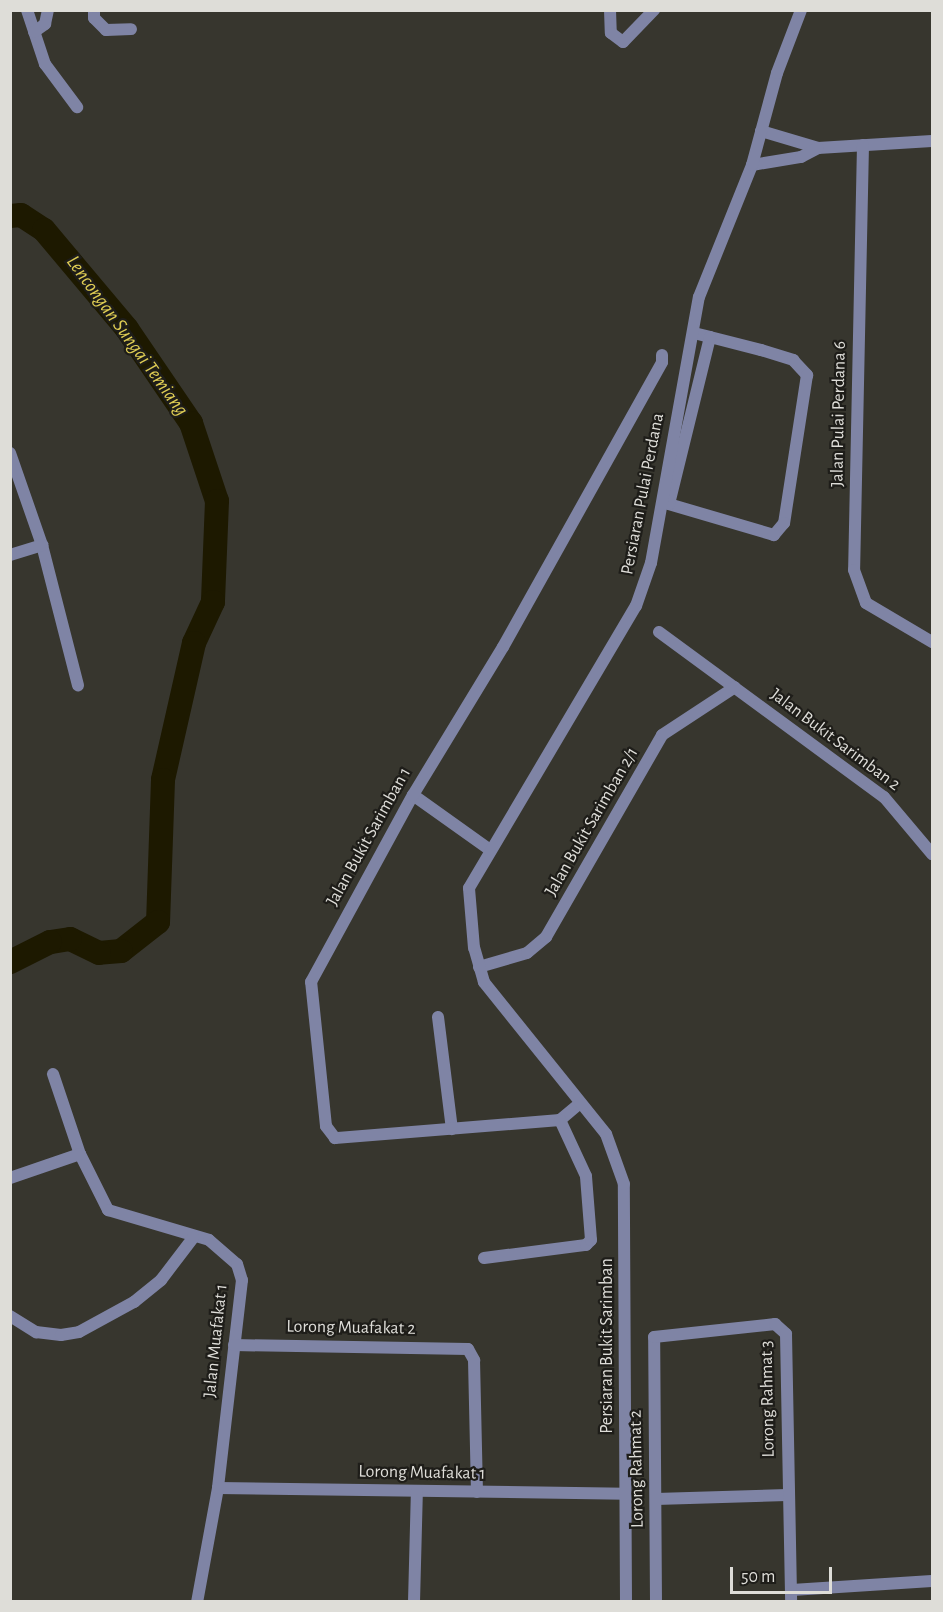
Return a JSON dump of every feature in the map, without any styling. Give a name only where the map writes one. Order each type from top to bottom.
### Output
[{"type":"street","points":[[27,10],[45,64],[77,107]]},
{"type":"street","points":[[34,32],[45,24],[48,10]]},
{"type":"street","points":[[94,10],[94,18],[106,30],[130,29]]},
{"type":"street","points":[[610,10],[610,33],[623,42],[654,10]]},
{"type":"street","name":"Persiaran Pulai Perdana","points":[[579,1104],[490,993],[479,967],[469,888],[636,606],[651,563],[699,297],[752,165],[761,131],[802,11]]},
{"type":"street","points":[[761,131],[818,148],[933,141]]},
{"type":"street","name":"Jalan Pulai Perdana 6","points":[[863,146],[854,570],[866,603],[933,642]]},
{"type":"street","points":[[752,165],[801,157],[818,148]]},
{"type":"street","points":[[694,333],[710,337],[794,360],[807,375],[784,523],[774,535],[669,504],[710,337]]},
{"type":"street","name":"Jalan Bukit Sarimban 1","points":[[560,1120],[343,1139],[329,1133],[310,994],[315,971],[412,795],[503,647],[662,362],[662,354]]},
{"type":"street","points":[[10,453],[42,544],[78,685]]},
{"type":"street","points":[[10,555],[42,544]]},
{"type":"street","name":"Jalan Bukit Sarimban 2","points":[[659,632],[884,797],[933,854]]},
{"type":"street","name":"Jalan Bukit Sarimban 2/1","points":[[479,967],[527,953],[546,938],[662,735],[735,687]]},
{"type":"street","points":[[412,795],[490,850]]},
{"type":"street","points":[[438,1017],[452,1130]]},
{"type":"street","name":"Jalan Muafakat 1","points":[[53,1074],[80,1154],[108,1210],[193,1238],[209,1240],[237,1264],[242,1280],[218,1488],[197,1602]]},
{"type":"street","points":[[484,1258],[591,1240],[586,1176],[560,1120],[579,1104]]},
{"type":"street","name":"Persiaran Bukit Sarimban","points":[[579,1104],[606,1134],[624,1184],[626,1602]]},
{"type":"street","points":[[10,1178],[80,1154]]},
{"type":"street","points":[[10,1316],[36,1332],[61,1335],[79,1332],[143,1294],[161,1280],[193,1238]]},
{"type":"street","name":"Lorong Rahmat 3","points":[[654,1337],[717,1328],[783,1327],[791,1596]]},
{"type":"street","name":"Lorong Rahmat 2","points":[[654,1337],[656,1602]]},
{"type":"street","name":"Lorong Muafakat 2","points":[[234,1345],[468,1349],[474,1360],[477,1492]]},
{"type":"street","name":"Lorong Muafakat 1","points":[[218,1488],[625,1494]]},
{"type":"street","points":[[414,1602],[417,1491]]},
{"type":"street","points":[[656,1499],[787,1495]]},
{"type":"street","points":[[791,1596],[933,1581]]},
{"type":"waterway","name":"Lencongan Sungai Temiang","points":[[10,216],[21,215],[44,230],[127,329],[191,423],[217,501],[213,602],[194,643],[163,780],[158,922],[121,951],[99,953],[70,939],[50,942],[10,962]]}]
